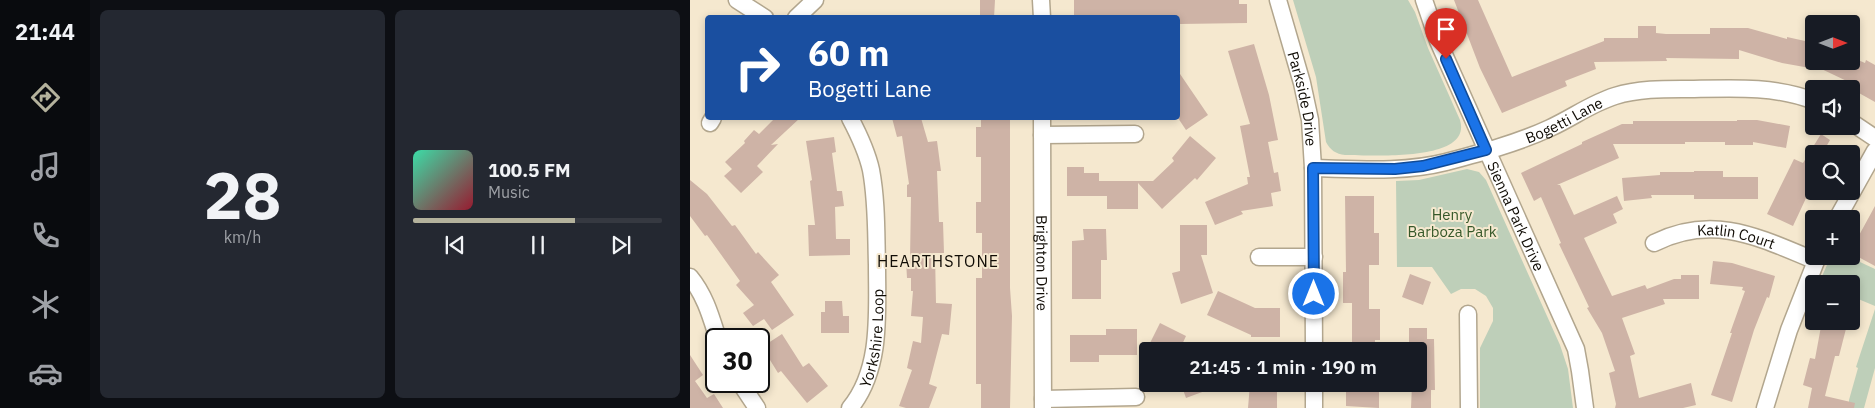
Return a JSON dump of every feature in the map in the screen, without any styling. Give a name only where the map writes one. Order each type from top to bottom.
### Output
[{"type":"street","points":[[737,0],[760,15]]},
{"type":"street","points":[[799,15],[814,0]]},
{"type":"street","points":[[1041,0],[1042,15]]},
{"type":"street","name":"Parkside Drive","points":[[1278,0],[1302,83],[1310,120],[1313,168],[1314,342]]},
{"type":"street","name":"Sienna Park Drive","points":[[1424,0],[1438,41],[1576,349],[1585,408]]},
{"type":"street","name":"Bogetti Lane","points":[[1313,168],[1395,169],[1423,166],[1531,136],[1614,96],[1635,92],[1655,90],[1756,89],[1784,92],[1805,99]]},
{"type":"street","name":"Yorkshire Loop","points":[[850,408],[867,378],[874,350],[877,325],[876,217],[871,170],[863,143],[851,120]]},
{"type":"street","name":"Brighton Drive","points":[[1042,120],[1043,403]]},
{"type":"street","points":[[1860,128],[1875,138]]},
{"type":"street","points":[[1042,135],[1135,134]]},
{"type":"street","points":[[1842,210],[1875,151]]},
{"type":"street","name":"Katlin Court","points":[[1654,243],[1673,233],[1696,229],[1722,229],[1749,234],[1805,255]]},
{"type":"street","points":[[1259,257],[1314,257]]},
{"type":"street","points":[[1765,408],[1789,330],[1815,265]]},
{"type":"street","points":[[690,277],[697,285],[710,311],[715,328]]},
{"type":"street","points":[[1468,314],[1469,408]]},
{"type":"street","points":[[1314,392],[1314,408]]},
{"type":"street","points":[[747,393],[758,408]]},
{"type":"street","points":[[1043,403],[1136,398]]},
{"type":"green space","points":[[1293,0],[1408,0],[1415,12],[1428,48],[1460,120],[1460,134],[1451,144],[1436,150],[1416,154],[1345,155],[1336,153],[1331,149],[1326,142],[1316,77]]},
{"type":"green space","name":"Henry Barboza Park","points":[[1467,169],[1479,172],[1486,180],[1560,345],[1568,369],[1573,408],[1480,408],[1480,348],[1493,321],[1493,308],[1486,296],[1475,289],[1461,289],[1451,294],[1432,267],[1397,267],[1396,181],[1419,180]]},
{"type":"green space","points":[[1860,262],[1875,269],[1875,306],[1860,300],[1860,275],[1823,275],[1827,265],[1860,265]]},
{"type":"green space","points":[[1875,309],[1875,368],[1864,408],[1849,408],[1849,400],[1858,368],[1856,367]]},
{"type":"building","points":[[980,0],[995,0],[994,15],[980,15]]},
{"type":"building","points":[[1074,0],[1239,0],[1239,4],[1247,4],[1247,23],[1180,24],[1180,15],[1074,15]]},
{"type":"building","points":[[1454,0],[1478,0],[1512,77],[1604,41],[1604,38],[1638,38],[1638,26],[1656,26],[1656,33],[1666,34],[1710,34],[1710,28],[1748,28],[1787,39],[1787,37],[1805,41],[1805,67],[1782,63],[1739,50],[1739,59],[1666,58],[1667,61],[1594,62],[1596,69],[1565,81],[1567,86],[1502,113],[1480,68]]},
{"type":"building","points":[[1254,44],[1269,95],[1278,140],[1268,142],[1274,173],[1278,172],[1281,191],[1271,193],[1273,206],[1241,211],[1243,214],[1215,225],[1205,202],[1248,184],[1247,177],[1250,177],[1240,126],[1250,124],[1228,51]]},
{"type":"building","points":[[1866,60],[1875,65],[1875,102],[1860,94],[1860,80],[1845,80],[1824,70],[1860,70],[1860,61],[1865,63]]},
{"type":"building","points":[[1180,74],[1208,115],[1186,130],[1179,120]]},
{"type":"building","points":[[773,120],[798,120],[771,145],[778,144],[757,166],[763,172],[741,193],[724,176],[732,169],[725,162],[745,143],[744,141],[754,130],[759,134]]},
{"type":"building","points":[[893,120],[922,120],[928,142],[937,141],[941,171],[937,171],[939,222],[943,222],[944,253],[935,253],[936,303],[952,304],[949,335],[942,334],[929,384],[937,387],[929,408],[906,408],[899,406],[912,370],[907,368],[913,341],[921,343],[923,317],[911,316],[913,291],[911,291],[911,278],[907,278],[906,261],[910,260],[911,197],[907,197],[907,185],[909,184],[902,136],[897,137]]},
{"type":"building","points":[[981,120],[1010,120],[1010,288],[1012,316],[1010,408],[981,408],[981,384],[976,384],[976,278],[982,278],[982,233],[976,233],[976,202],[981,202],[981,157],[976,157],[976,127],[981,127]]},
{"type":"building","points":[[1757,120],[1790,126],[1786,148],[1753,142],[1753,145],[1725,145],[1725,142],[1613,144],[1619,158],[1557,185],[1560,185],[1574,215],[1617,196],[1623,209],[1613,214],[1617,223],[1584,238],[1612,296],[1645,285],[1647,289],[1674,279],[1681,279],[1681,275],[1699,275],[1699,299],[1663,299],[1665,304],[1622,318],[1635,354],[1630,356],[1639,398],[1691,383],[1696,405],[1683,408],[1615,408],[1616,404],[1609,373],[1615,371],[1602,333],[1587,308],[1589,307],[1559,244],[1561,243],[1541,197],[1534,201],[1521,173],[1622,124],[1633,124],[1633,121]]},
{"type":"building","points":[[1820,135],[1830,140],[1827,145],[1814,145]]},
{"type":"building","points":[[1190,136],[1216,158],[1197,180],[1195,178],[1162,209],[1138,183],[1138,209],[1107,209],[1107,196],[1067,196],[1067,167],[1084,167],[1084,173],[1099,173],[1099,181],[1153,181],[1174,161],[1172,158]]},
{"type":"building","points":[[834,137],[836,152],[832,153],[837,191],[842,191],[844,206],[835,207],[836,239],[850,239],[850,255],[809,256],[808,225],[815,225],[810,181],[812,180],[806,141]]},
{"type":"building","points":[[1794,159],[1803,163],[1805,160],[1805,200],[1793,226],[1767,214]]},
{"type":"building","points":[[1723,171],[1723,177],[1758,177],[1758,199],[1694,199],[1694,195],[1651,195],[1652,198],[1624,201],[1622,178],[1660,175],[1660,172]]},
{"type":"building","points":[[690,180],[707,194],[732,226],[735,225],[756,254],[758,252],[779,275],[771,282],[794,315],[772,330],[764,319],[753,326],[743,313],[754,305],[736,285],[740,281],[707,235],[705,236],[690,216]]},
{"type":"building","points":[[1345,196],[1374,196],[1374,233],[1379,233],[1379,265],[1369,265],[1369,309],[1380,309],[1380,340],[1375,340],[1375,342],[1352,342],[1352,303],[1343,303],[1343,272],[1346,272]]},
{"type":"building","points":[[1875,206],[1875,266],[1860,258],[1860,234]]},
{"type":"building","points":[[1180,225],[1207,225],[1207,255],[1201,255],[1213,293],[1181,304],[1172,273],[1180,271]]},
{"type":"building","points":[[1083,229],[1106,229],[1107,260],[1101,260],[1101,299],[1072,299],[1072,241],[1084,240]]},
{"type":"building","points":[[1713,261],[1732,263],[1775,276],[1769,298],[1767,297],[1754,330],[1732,402],[1711,395],[1745,291],[1742,290],[1743,287],[1710,284]]},
{"type":"building","points":[[1410,274],[1431,282],[1423,305],[1402,297]]},
{"type":"building","points":[[1218,291],[1255,308],[1280,308],[1280,337],[1251,337],[1251,335],[1207,315]]},
{"type":"building","points":[[825,301],[842,301],[843,316],[849,316],[849,333],[821,333],[821,312],[825,312]]},
{"type":"building","points":[[1160,323],[1186,336],[1183,342],[1150,342]]},
{"type":"building","points":[[1409,328],[1427,328],[1427,339],[1434,339],[1435,390],[1431,390],[1431,408],[1411,408],[1412,392],[1427,392],[1427,342],[1409,342]]},
{"type":"building","points":[[1106,329],[1137,329],[1137,355],[1099,355],[1099,362],[1070,362],[1070,335],[1106,335]]},
{"type":"building","points":[[1820,330],[1846,330],[1839,356],[1835,356],[1825,396],[1855,403],[1854,408],[1808,408],[1812,388],[1803,385],[1810,358],[1815,359]]},
{"type":"building","points":[[782,334],[803,367],[809,363],[828,386],[807,403],[781,371],[778,373],[770,360],[770,342]]},
{"type":"building","points":[[690,355],[703,375],[695,381],[707,398],[714,394],[723,408],[690,408]]},
{"type":"building","points":[[1184,392],[1202,392],[1186,398]]},
{"type":"building","points":[[1249,392],[1277,392],[1277,408],[1248,408]]},
{"type":"building","points":[[1346,392],[1379,392],[1379,408],[1346,406]]},
{"type":"district","name":"HEARTHSTONE","points":[[938,261]]},
{"type":"route","points":[[1314,294],[1313,168],[1395,169],[1445,162],[1486,150],[1446,59]]}]
